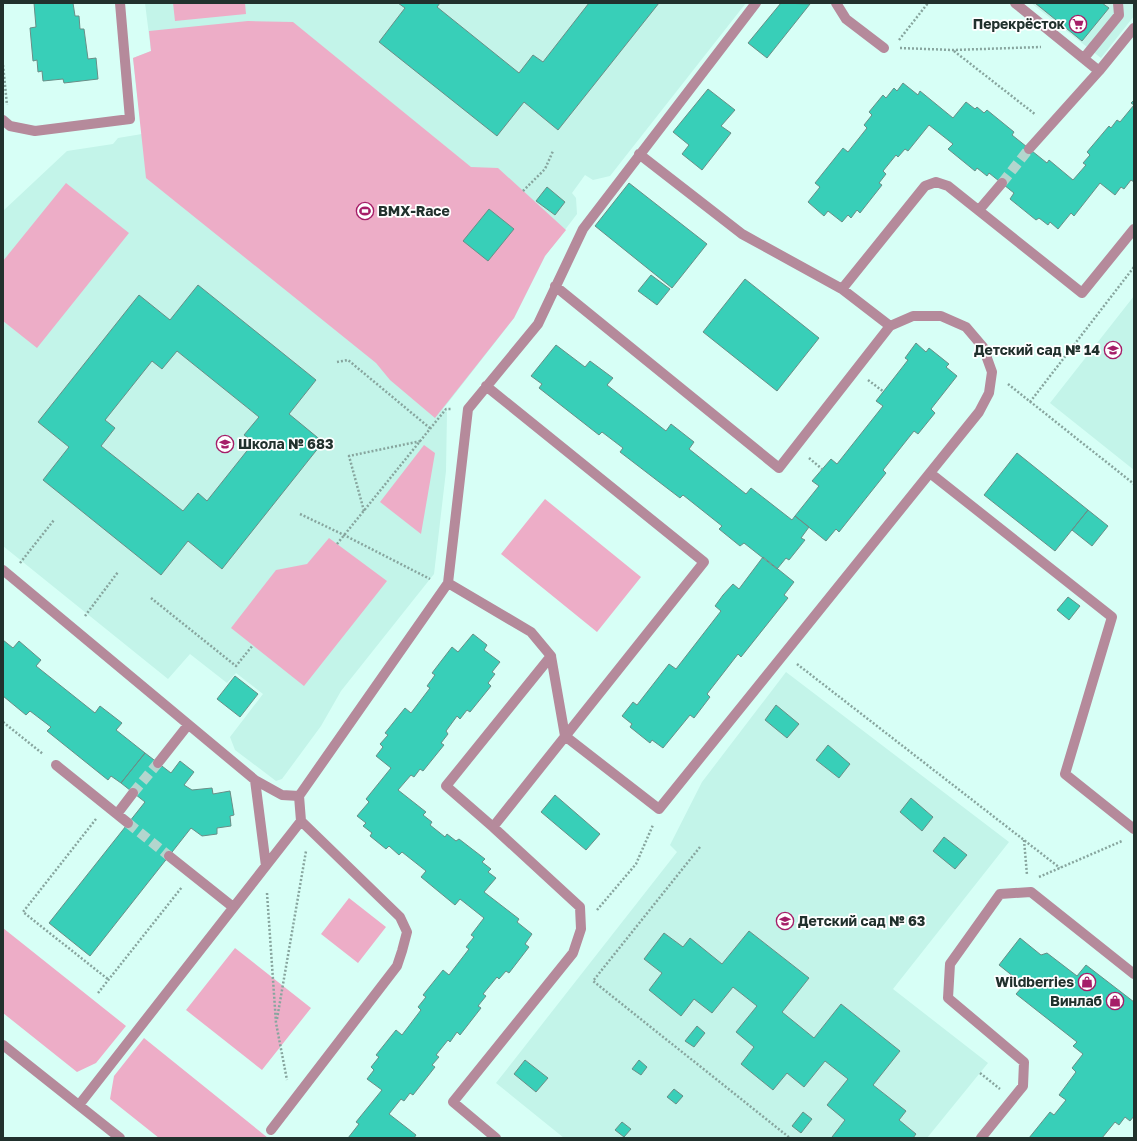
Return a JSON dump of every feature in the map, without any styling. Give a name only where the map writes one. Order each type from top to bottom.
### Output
[{"type":"street","points":[[6,123],[35,131],[130,119],[120,3]]},
{"type":"street","points":[[79,1105],[300,821],[299,796],[448,583],[468,409],[538,324],[582,229],[756,3]]},
{"type":"street","points":[[836,3],[846,19],[888,48]]},
{"type":"street","points":[[1015,3],[1100,71]]},
{"type":"street","points":[[1084,58],[1119,15],[1118,3]]},
{"type":"street","points":[[1029,149],[1100,71],[1134,28]]},
{"type":"street","points":[[640,154],[742,234],[842,289],[890,326]]},
{"type":"street","points":[[842,289],[925,186],[936,182],[948,186],[1082,293],[1134,229]]},
{"type":"street","points":[[979,210],[1002,183]]},
{"type":"street","points":[[448,583],[531,632],[551,656],[565,736],[659,810],[979,412],[989,393],[992,372],[983,347],[966,328],[941,316],[913,316],[890,326],[779,468],[555,286]]},
{"type":"street","points":[[486,386],[704,562],[493,827]]},
{"type":"street","points":[[930,472],[1112,617],[1065,774],[1134,829]]},
{"type":"street","points":[[6,573],[255,780],[282,795],[299,796]]},
{"type":"street","points":[[496,1138],[453,1102],[573,953],[581,929],[580,907],[446,786],[551,656]]},
{"type":"street","points":[[158,763],[188,725]]},
{"type":"street","points":[[56,765],[128,823]]},
{"type":"street","points":[[255,780],[266,866]]},
{"type":"street","points":[[117,814],[133,793]]},
{"type":"street","points":[[271,1130],[397,966],[402,952],[406,932],[400,917],[300,821]]},
{"type":"street","points":[[169,856],[233,907]]},
{"type":"street","points":[[981,1138],[1023,1086],[1024,1062],[948,998],[950,964],[1000,894],[1031,892],[1134,974]]},
{"type":"street","points":[[3,1045],[120,1138]]},
{"type":"path","points":[[888,48],[928,3]]},
{"type":"path","points":[[888,48],[953,50],[1069,46]]},
{"type":"path","points":[[953,50],[1050,126]]},
{"type":"path","points":[[3,66],[6,123]]},
{"type":"path","points":[[523,192],[545,168],[553,151]]},
{"type":"path","points":[[1030,402],[1134,267]]},
{"type":"path","points":[[337,362],[348,360],[431,429]]},
{"type":"path","points":[[992,372],[1134,484]]},
{"type":"path","points":[[873,384],[884,392]]},
{"type":"path","points":[[337,544],[421,442],[446,409],[468,409]]},
{"type":"path","points":[[364,511],[348,456],[421,442]]},
{"type":"path","points":[[814,462],[822,470]]},
{"type":"path","points":[[300,514],[430,579],[448,583]]},
{"type":"path","points":[[6,573],[54,520]]},
{"type":"path","points":[[74,631],[118,572]]},
{"type":"path","points":[[151,598],[236,666],[253,645]]},
{"type":"path","points":[[784,654],[1060,868]]},
{"type":"path","points":[[3,722],[56,765]]},
{"type":"path","points":[[107,806],[23,912],[109,980]]},
{"type":"path","points":[[581,929],[636,864],[659,810]]},
{"type":"path","points":[[276,1023],[307,853],[300,821]]},
{"type":"path","points":[[1019,893],[1028,881],[1127,839]]},
{"type":"path","points":[[1024,840],[1028,881]]},
{"type":"path","points":[[700,847],[593,981],[790,1138]]},
{"type":"path","points":[[266,866],[276,1023],[287,1083]]},
{"type":"path","points":[[98,993],[192,874]]},
{"type":"path","points":[[980,1073],[1012,1099]]},
{"type":"shaded area","points":[[145,3],[746,3],[610,176],[593,180],[585,175],[572,193],[576,198],[577,214],[545,256],[514,318],[443,409],[447,412],[446,471],[434,574],[341,691],[321,726],[282,779],[276,781],[235,750],[230,737],[263,694],[236,673],[227,683],[190,654],[168,679],[3,546],[3,211],[67,151],[113,144],[118,138],[142,134],[133,58],[151,51]]},
{"type":"shaded area","points":[[173,3],[245,3],[246,14],[175,21]]},
{"type":"shaded area","points":[[1031,3],[1134,3],[1134,16],[1101,58]]},
{"type":"shaded area","name":"BMX-Race","points":[[248,21],[293,22],[471,167],[498,168],[566,230],[545,256],[514,318],[435,418],[390,380],[376,363],[146,178],[133,58],[151,51],[149,31]]},
{"type":"shaded area","points":[[66,183],[129,233],[37,348],[3,321],[3,261]]},
{"type":"shaded area","name":"Детский сад № 14","points":[[1134,296],[1134,470],[1050,403]]},
{"type":"shaded area","points":[[424,445],[435,453],[421,534],[380,502]]},
{"type":"shaded area","points":[[545,499],[641,577],[597,632],[501,554]]},
{"type":"shaded area","points":[[329,538],[387,581],[304,686],[231,628],[276,570],[307,564]]},
{"type":"shaded area","name":"Детский сад № 63","points":[[786,672],[1009,842],[893,989],[988,1063],[927,1138],[564,1138],[496,1083],[677,852],[670,845],[702,782]]},
{"type":"shaded area","points":[[349,898],[386,927],[358,963],[321,934]]},
{"type":"shaded area","points":[[3,928],[126,1026],[96,1063],[77,1072],[3,1013]]},
{"type":"shaded area","points":[[235,948],[311,1008],[262,1070],[186,1010]]},
{"type":"shaded area","points":[[144,1038],[268,1138],[159,1138],[110,1099],[114,1076]]},
{"type":"building","points":[[34,3],[73,3],[75,16],[79,16],[80,29],[84,29],[88,59],[96,58],[98,79],[64,83],[63,79],[43,81],[42,71],[38,72],[37,60],[33,61],[30,28],[36,27]]},
{"type":"building","points":[[398,3],[440,3],[437,7],[519,73],[533,55],[543,62],[589,3],[659,3],[558,130],[524,102],[497,136],[379,42],[405,8]]},
{"type":"building","points":[[781,3],[810,4],[767,58],[748,43]]},
{"type":"building","name":"Перекрёсток","points":[[1035,3],[1102,3],[1109,8],[1082,41]]},
{"type":"building","points":[[903,83],[918,95],[920,91],[953,118],[966,102],[975,109],[977,107],[984,113],[987,110],[1014,132],[1012,135],[1047,163],[1049,160],[1073,180],[1086,165],[1083,163],[1090,155],[1087,152],[1109,126],[1111,128],[1117,120],[1120,122],[1134,105],[1134,182],[1131,180],[1124,189],[1121,187],[1115,195],[1100,183],[1074,216],[1071,213],[1058,229],[1050,222],[1048,225],[1039,218],[1036,220],[1010,199],[1014,193],[989,173],[987,176],[977,168],[975,171],[948,149],[953,144],[929,125],[908,151],[905,149],[898,157],[896,155],[883,171],[886,174],[879,183],[882,185],[860,213],[857,210],[851,218],[848,215],[842,222],[828,211],[824,216],[808,202],[820,187],[815,183],[843,148],[848,152],[867,128],[864,125],[872,115],[869,112],[883,95],[886,98],[894,88],[897,91]]},
{"type":"building","points":[[708,89],[735,110],[721,126],[731,133],[702,170],[682,154],[689,145],[673,132]]},
{"type":"building","points":[[629,183],[707,244],[672,288],[595,226]]},
{"type":"building","points":[[547,187],[565,202],[555,215],[536,201]]},
{"type":"building","points":[[489,209],[514,229],[488,261],[463,241]]},
{"type":"building","points":[[651,275],[670,289],[657,305],[638,291]]},
{"type":"building","points":[[745,279],[819,338],[777,391],[703,332]]},
{"type":"building","points":[[198,285],[316,380],[289,414],[323,442],[222,569],[188,541],[161,575],[43,480],[69,447],[38,422],[139,295],[170,320]],"holes":[[[177,351],[259,417],[244,435],[254,442],[207,501],[198,493],[183,511],[101,446],[115,428],[105,420],[152,361],[162,369]]]},
{"type":"building","points":[[916,343],[926,352],[929,348],[949,364],[946,367],[957,376],[931,409],[935,413],[918,434],[914,431],[883,470],[886,473],[839,532],[836,529],[826,541],[795,516],[819,486],[812,481],[831,459],[837,464],[883,406],[876,401],[908,360],[905,358]]},
{"type":"building","points":[[556,345],[585,367],[590,361],[613,378],[607,385],[666,431],[671,424],[694,442],[689,449],[746,494],[751,488],[792,520],[795,516],[809,527],[801,538],[805,540],[789,560],[786,558],[777,569],[744,543],[740,546],[719,529],[722,526],[683,495],[680,498],[620,452],[623,448],[602,432],[599,435],[539,388],[542,384],[531,376]]},
{"type":"building","points":[[1017,453],[1088,510],[1055,551],[984,495]]},
{"type":"building","points":[[1088,510],[1108,526],[1092,546],[1072,530]]},
{"type":"building","points":[[763,557],[794,582],[784,595],[788,598],[741,657],[738,654],[707,694],[710,697],[694,718],[690,715],[663,748],[652,740],[650,743],[630,727],[632,724],[622,716],[633,702],[637,705],[669,664],[676,669],[721,611],[715,606],[723,595],[733,584],[739,589]]},
{"type":"building","points":[[1068,597],[1080,606],[1069,620],[1057,610]]},
{"type":"building","points":[[473,634],[487,645],[484,650],[500,662],[492,672],[495,674],[488,683],[491,686],[470,712],[467,710],[460,719],[457,716],[446,731],[448,734],[441,743],[444,745],[423,771],[420,769],[414,777],[411,775],[398,790],[426,812],[423,815],[432,822],[430,825],[445,837],[447,834],[456,841],[459,839],[485,859],[482,862],[491,869],[488,872],[496,878],[484,892],[519,919],[517,922],[532,934],[525,944],[529,947],[509,973],[506,971],[499,979],[497,977],[483,994],[486,996],[478,1006],[481,1008],[460,1035],[457,1032],[450,1042],[448,1040],[436,1055],[439,1057],[432,1065],[435,1067],[413,1095],[410,1093],[404,1101],[401,1099],[389,1114],[416,1135],[414,1138],[348,1138],[359,1124],[356,1122],[382,1090],[367,1079],[374,1070],[371,1067],[379,1057],[376,1055],[396,1030],[402,1035],[421,1010],[418,1007],[426,997],[423,995],[443,970],[449,975],[469,949],[466,947],[474,937],[471,935],[484,918],[460,899],[455,905],[421,877],[426,871],[402,852],[399,855],[389,846],[386,849],[370,836],[372,833],[363,826],[366,823],[357,816],[369,802],[366,799],[391,768],[376,756],[383,747],[380,744],[388,735],[385,733],[405,708],[411,713],[430,688],[427,686],[435,675],[432,673],[452,647],[458,652]]},
{"type":"building","points":[[3,640],[13,648],[19,641],[41,660],[36,666],[95,713],[100,706],[122,723],[116,730],[145,753],[121,783],[111,776],[108,780],[47,731],[51,727],[30,711],[26,715],[3,696]]},
{"type":"building","points":[[235,676],[258,694],[240,717],[217,699]]},
{"type":"building","points":[[776,705],[799,724],[787,738],[765,720]]},
{"type":"building","points":[[828,745],[850,764],[839,778],[816,760]]},
{"type":"building","points":[[145,753],[171,773],[180,761],[194,772],[184,785],[192,790],[212,788],[213,794],[230,791],[234,815],[230,816],[231,826],[217,828],[217,834],[202,836],[191,828],[90,956],[49,923],[145,802],[121,783]]},
{"type":"building","points":[[555,795],[600,834],[586,850],[541,812]]},
{"type":"building","points":[[911,798],[933,817],[922,831],[900,812]]},
{"type":"building","points":[[944,837],[967,855],[955,869],[933,851]]},
{"type":"building","points":[[749,931],[809,978],[782,1012],[814,1038],[841,1004],[900,1051],[873,1085],[906,1111],[899,1120],[916,1134],[913,1138],[832,1137],[845,1120],[827,1105],[848,1079],[825,1061],[804,1087],[787,1073],[773,1090],[741,1064],[754,1047],[736,1032],[757,1006],[733,987],[712,1013],[694,999],[681,1016],[649,990],[662,973],[644,959],[664,933],[683,947],[690,938],[722,964]]},
{"type":"building","points":[[1020,938],[1041,955],[1047,953],[1077,976],[1086,965],[1134,1002],[1134,1116],[1130,1121],[1125,1117],[1119,1125],[1115,1122],[1102,1138],[1029,1138],[1050,1112],[1054,1115],[1066,1100],[1059,1095],[1076,1072],[1072,1068],[1083,1054],[1073,1046],[1077,1042],[1016,994],[1024,985],[999,965]]},
{"type":"building","points":[[697,1026],[705,1033],[694,1047],[685,1041]]},
{"type":"building","points":[[525,1060],[548,1078],[536,1092],[514,1074]]},
{"type":"building","points":[[639,1060],[647,1067],[641,1075],[632,1069]]},
{"type":"building","points":[[674,1089],[683,1096],[676,1104],[667,1097]]},
{"type":"building","points":[[803,1112],[812,1119],[801,1133],[792,1126]]},
{"type":"building","points":[[622,1122],[631,1129],[624,1137],[615,1130]]},
{"type":"tunnel","points":[[1002,183],[1029,149]]},
{"type":"tunnel","points":[[133,793],[158,763]]},
{"type":"tunnel","points":[[128,823],[169,856]]},
{"type":"place","name":"Перекрёсток","points":[[1078,24]]},
{"type":"place","name":"BMX-Race","points":[[365,211]]},
{"type":"place","name":"Детский сад № 14","points":[[1113,350]]},
{"type":"place","name":"Школа № 683","points":[[225,444]]},
{"type":"place","name":"Детский сад № 63","points":[[785,921]]},
{"type":"place","name":"Wildberries","points":[[1087,982]]},
{"type":"place","name":"Винлаб","points":[[1115,1001]]}]
